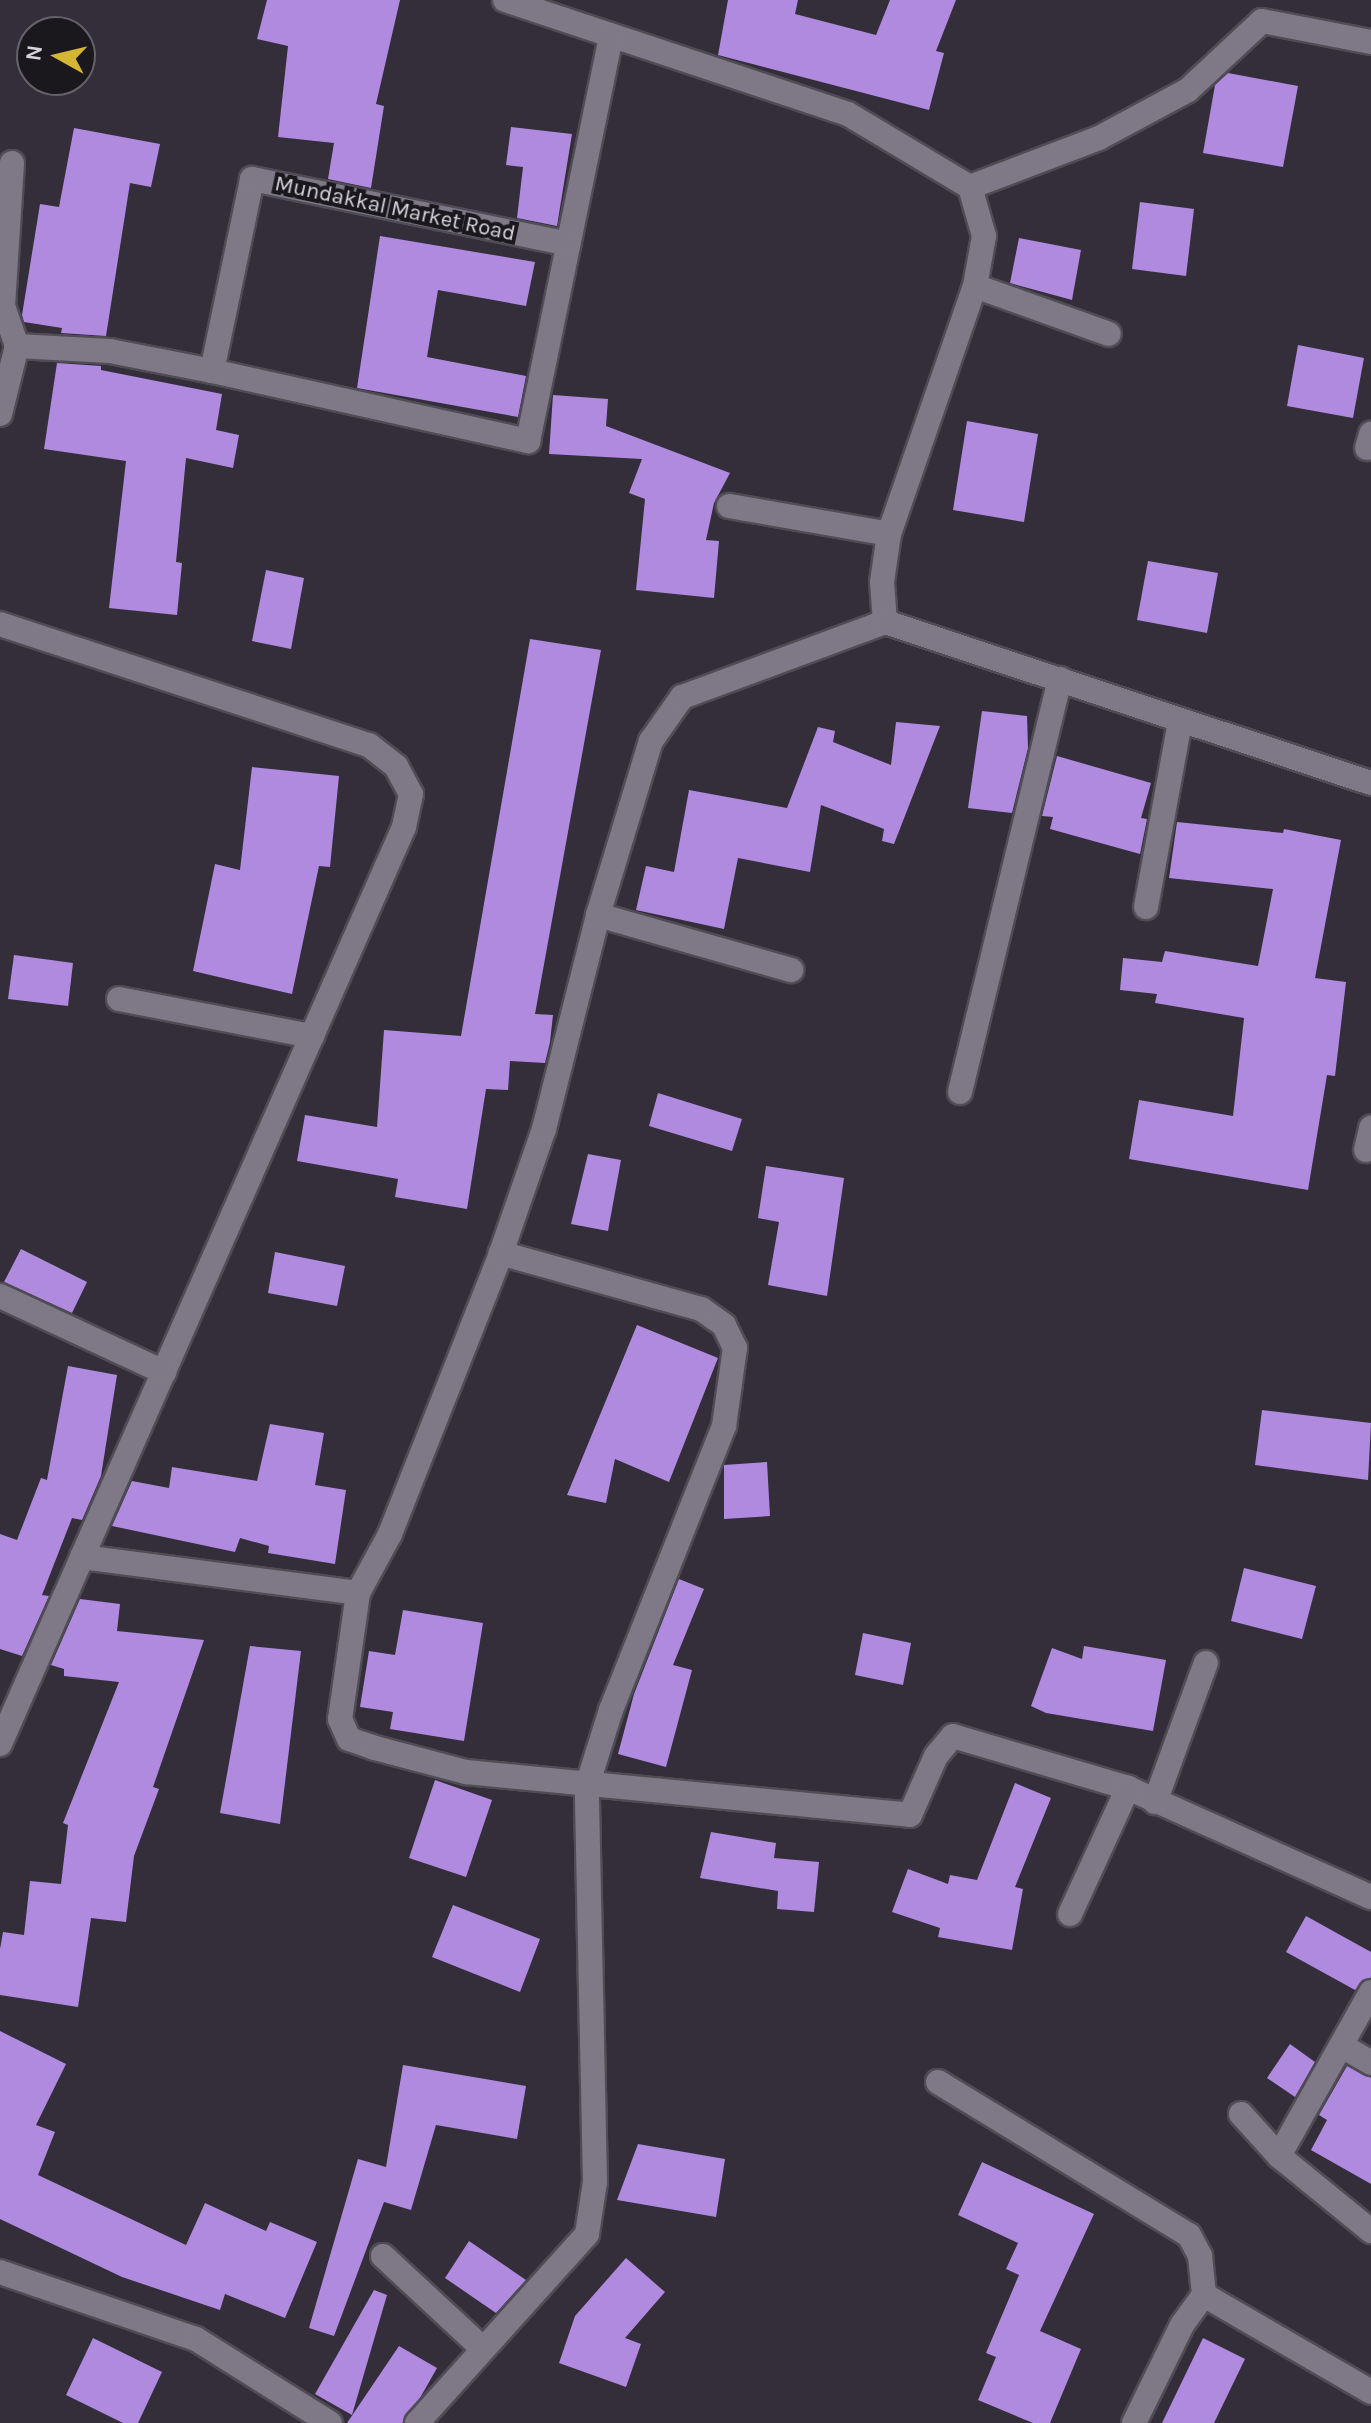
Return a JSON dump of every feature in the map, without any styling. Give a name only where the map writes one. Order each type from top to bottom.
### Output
[{"type":"street","points":[[505,0],[720,68],[848,114],[970,187],[984,236],[975,286],[889,534],[882,582],[885,622]]},
{"type":"street","points":[[970,187],[1099,138],[1188,90],[1266,11],[1371,42]]},
{"type":"street","points":[[17,346],[110,351],[528,441],[611,36]]},
{"type":"street","points":[[0,414],[17,346],[3,306],[12,163]]},
{"type":"street","name":"Mundakkal Market Road","points":[[212,371],[252,179],[568,244]]},
{"type":"street","points":[[975,286],[1109,334]]},
{"type":"street","points":[[729,506],[889,534]]},
{"type":"street","points":[[1371,783],[885,622],[682,697],[651,741],[598,915],[544,1129],[501,1253],[390,1534],[358,1593],[340,1719],[349,1739],[466,1772],[910,1815],[936,1756],[953,1736],[1128,1788],[1371,1897]]},
{"type":"street","points":[[0,624],[369,745],[396,766],[411,794],[404,827],[82,1557],[8,1699],[0,1744]]},
{"type":"street","points":[[960,1092],[1060,679]]},
{"type":"street","points":[[1146,907],[1180,722]]},
{"type":"street","points":[[598,915],[791,970]]},
{"type":"street","points":[[119,999],[312,1036]]},
{"type":"street","points":[[417,2423],[587,2234],[595,2182],[587,1786],[611,1710],[724,1426],[735,1348],[724,1325],[701,1309],[501,1253]]},
{"type":"street","points":[[0,1296],[164,1372]]},
{"type":"street","points":[[82,1557],[358,1593]]},
{"type":"street","points":[[1155,1802],[1206,1663]]},
{"type":"street","points":[[1070,1914],[1128,1788]]},
{"type":"street","points":[[1279,2156],[1371,1992]]},
{"type":"street","points":[[1342,2046],[1371,2063]]},
{"type":"street","points":[[938,2082],[1189,2235],[1200,2256],[1204,2295],[1182,2325],[1134,2423]]},
{"type":"street","points":[[1241,2114],[1279,2156],[1371,2231]]},
{"type":"street","points":[[383,2256],[482,2348]]},
{"type":"street","points":[[0,2272],[196,2339],[330,2423]]},
{"type":"street","points":[[1204,2295],[1371,2392]]},
{"type":"building","points":[[267,0],[400,0],[376,104],[384,106],[371,188],[328,179],[334,143],[278,137],[288,46],[257,39]]},
{"type":"building","points":[[728,0],[798,0],[795,14],[876,35],[890,0],[956,0],[936,51],[944,53],[929,110],[718,55]]},
{"type":"building","points":[[1228,73],[1298,86],[1283,167],[1203,153],[1215,85]]},
{"type":"building","points":[[511,127],[572,134],[557,226],[517,218],[523,167],[506,165]]},
{"type":"building","points":[[74,128],[160,144],[151,187],[130,183],[106,336],[61,333],[62,328],[24,322],[22,315],[40,204],[59,207]]},
{"type":"building","points":[[1140,202],[1194,209],[1186,276],[1132,269]]},
{"type":"building","points":[[380,236],[535,262],[526,306],[438,290],[427,357],[526,376],[518,417],[357,388]]},
{"type":"building","points":[[1019,238],[1081,250],[1072,300],[1010,283]]},
{"type":"building","points":[[1298,345],[1364,358],[1353,418],[1287,406]]},
{"type":"building","points":[[57,363],[101,366],[101,370],[222,394],[216,430],[239,435],[233,468],[186,458],[176,562],[182,563],[177,615],[109,608],[126,461],[44,449]]},
{"type":"building","points":[[553,395],[608,399],[606,426],[730,473],[714,503],[706,540],[719,541],[714,598],[636,590],[645,499],[629,493],[642,459],[549,454]]},
{"type":"building","points":[[967,421],[1038,434],[1024,522],[953,510]]},
{"type":"building","points":[[1148,561],[1218,573],[1207,633],[1137,620]]},
{"type":"building","points":[[266,570],[304,578],[291,649],[252,641]]},
{"type":"building","points":[[530,639],[601,650],[535,1014],[553,1015],[545,1063],[510,1061],[508,1090],[486,1089],[467,1209],[395,1197],[398,1179],[297,1161],[305,1115],[377,1127],[384,1030],[461,1036]]},
{"type":"building","points":[[982,711],[1027,716],[1028,748],[1012,813],[968,808]]},
{"type":"building","points":[[896,722],[940,726],[894,844],[882,841],[884,829],[821,805],[810,872],[738,858],[724,929],[636,910],[646,866],[674,872],[689,790],[787,808],[818,727],[835,731],[833,742],[891,765]]},
{"type":"building","points":[[1057,756],[1151,783],[1141,818],[1147,819],[1140,854],[1050,829],[1053,817],[1042,816]]},
{"type":"building","points":[[252,767],[339,776],[330,867],[319,866],[292,994],[193,971],[215,864],[240,870]]},
{"type":"building","points":[[1177,822],[1283,833],[1284,829],[1341,840],[1315,978],[1346,982],[1335,1076],[1327,1075],[1308,1190],[1129,1159],[1139,1100],[1233,1116],[1244,1018],[1155,1003],[1157,994],[1120,990],[1123,958],[1162,962],[1165,951],[1258,966],[1273,889],[1169,878]]},
{"type":"building","points":[[14,955],[73,963],[68,1006],[8,999]]},
{"type":"building","points":[[658,1093],[742,1119],[732,1151],[649,1126]]},
{"type":"building","points":[[588,1154],[621,1160],[608,1231],[571,1224]]},
{"type":"building","points":[[766,1166],[844,1178],[827,1296],[768,1285],[779,1222],[758,1218]]},
{"type":"building","points":[[21,1249],[87,1282],[72,1313],[4,1282]]},
{"type":"building","points":[[275,1252],[345,1266],[337,1306],[268,1293]]},
{"type":"building","points":[[637,1325],[718,1358],[669,1482],[615,1459],[606,1503],[567,1495]]},
{"type":"building","points":[[68,1366],[117,1375],[101,1476],[82,1520],[72,1518],[42,1595],[49,1596],[22,1656],[0,1649],[0,1534],[17,1540],[41,1478],[47,1480]]},
{"type":"building","points":[[1262,1410],[1371,1423],[1368,1480],[1255,1465]]},
{"type":"building","points":[[270,1424],[324,1433],[315,1485],[346,1490],[335,1564],[268,1553],[269,1546],[240,1538],[235,1552],[112,1526],[132,1481],[169,1488],[172,1467],[257,1481]]},
{"type":"building","points":[[767,1462],[770,1516],[724,1519],[724,1465]]},
{"type":"building","points":[[1244,1568],[1316,1586],[1302,1639],[1231,1621]]},
{"type":"building","points":[[679,1579],[704,1589],[673,1665],[692,1670],[666,1767],[618,1754],[634,1694]]},
{"type":"building","points":[[80,1599],[120,1604],[117,1631],[204,1640],[153,1787],[159,1789],[134,1856],[126,1922],[91,1918],[78,2007],[0,1995],[0,1949],[3,1932],[24,1935],[30,1881],[61,1884],[68,1825],[63,1823],[119,1682],[64,1676],[64,1669],[51,1665]]},
{"type":"building","points":[[403,1610],[483,1623],[464,1741],[390,1729],[393,1712],[360,1707],[369,1651],[395,1655]]},
{"type":"building","points":[[863,1633],[911,1643],[903,1685],[855,1675]]},
{"type":"building","points":[[250,1646],[301,1651],[280,1824],[220,1813]]},
{"type":"building","points":[[1084,1646],[1166,1660],[1153,1731],[1046,1713],[1031,1706],[1052,1648],[1082,1659]]},
{"type":"building","points":[[435,1780],[492,1800],[466,1877],[409,1858]]},
{"type":"building","points":[[1015,1783],[1051,1798],[1015,1887],[1023,1889],[1012,1950],[938,1937],[940,1928],[892,1912],[908,1869],[948,1884],[950,1875],[977,1880]]},
{"type":"building","points":[[711,1832],[776,1843],[774,1858],[819,1862],[814,1912],[777,1909],[778,1891],[700,1878]]},
{"type":"building","points":[[453,1905],[540,1939],[520,1992],[432,1957]]},
{"type":"building","points":[[1306,1916],[1371,1952],[1371,1977],[1355,1990],[1286,1952]]},
{"type":"building","points":[[0,2031],[66,2064],[36,2125],[55,2132],[38,2175],[186,2245],[205,2203],[266,2231],[270,2222],[317,2242],[285,2318],[225,2294],[220,2310],[122,2277],[0,2219]]},
{"type":"building","points":[[1290,2044],[1315,2062],[1295,2097],[1267,2078]]},
{"type":"building","points":[[403,2065],[526,2086],[517,2139],[436,2125],[411,2210],[384,2202],[334,2336],[309,2328],[358,2159],[386,2167]]},
{"type":"building","points":[[1347,2066],[1371,2078],[1371,2184],[1311,2150],[1327,2120],[1319,2115]]},
{"type":"building","points":[[638,2144],[725,2159],[716,2217],[617,2200]]},
{"type":"building","points":[[982,2162],[1094,2214],[1040,2331],[1081,2349],[1050,2423],[1033,2423],[978,2400],[996,2357],[986,2353],[1019,2275],[1006,2269],[1018,2243],[958,2215]]},
{"type":"building","points":[[469,2241],[526,2280],[496,2313],[445,2278]]},
{"type":"building","points":[[626,2258],[665,2292],[625,2338],[641,2344],[626,2387],[559,2363],[575,2316]]},
{"type":"building","points":[[374,2290],[387,2295],[352,2415],[315,2394]]},
{"type":"building","points":[[93,2338],[162,2372],[138,2423],[123,2423],[66,2395]]},
{"type":"building","points":[[1203,2338],[1245,2359],[1214,2423],[1162,2423]]},
{"type":"building","points":[[399,2346],[437,2368],[420,2398],[402,2423],[347,2423]]}]
